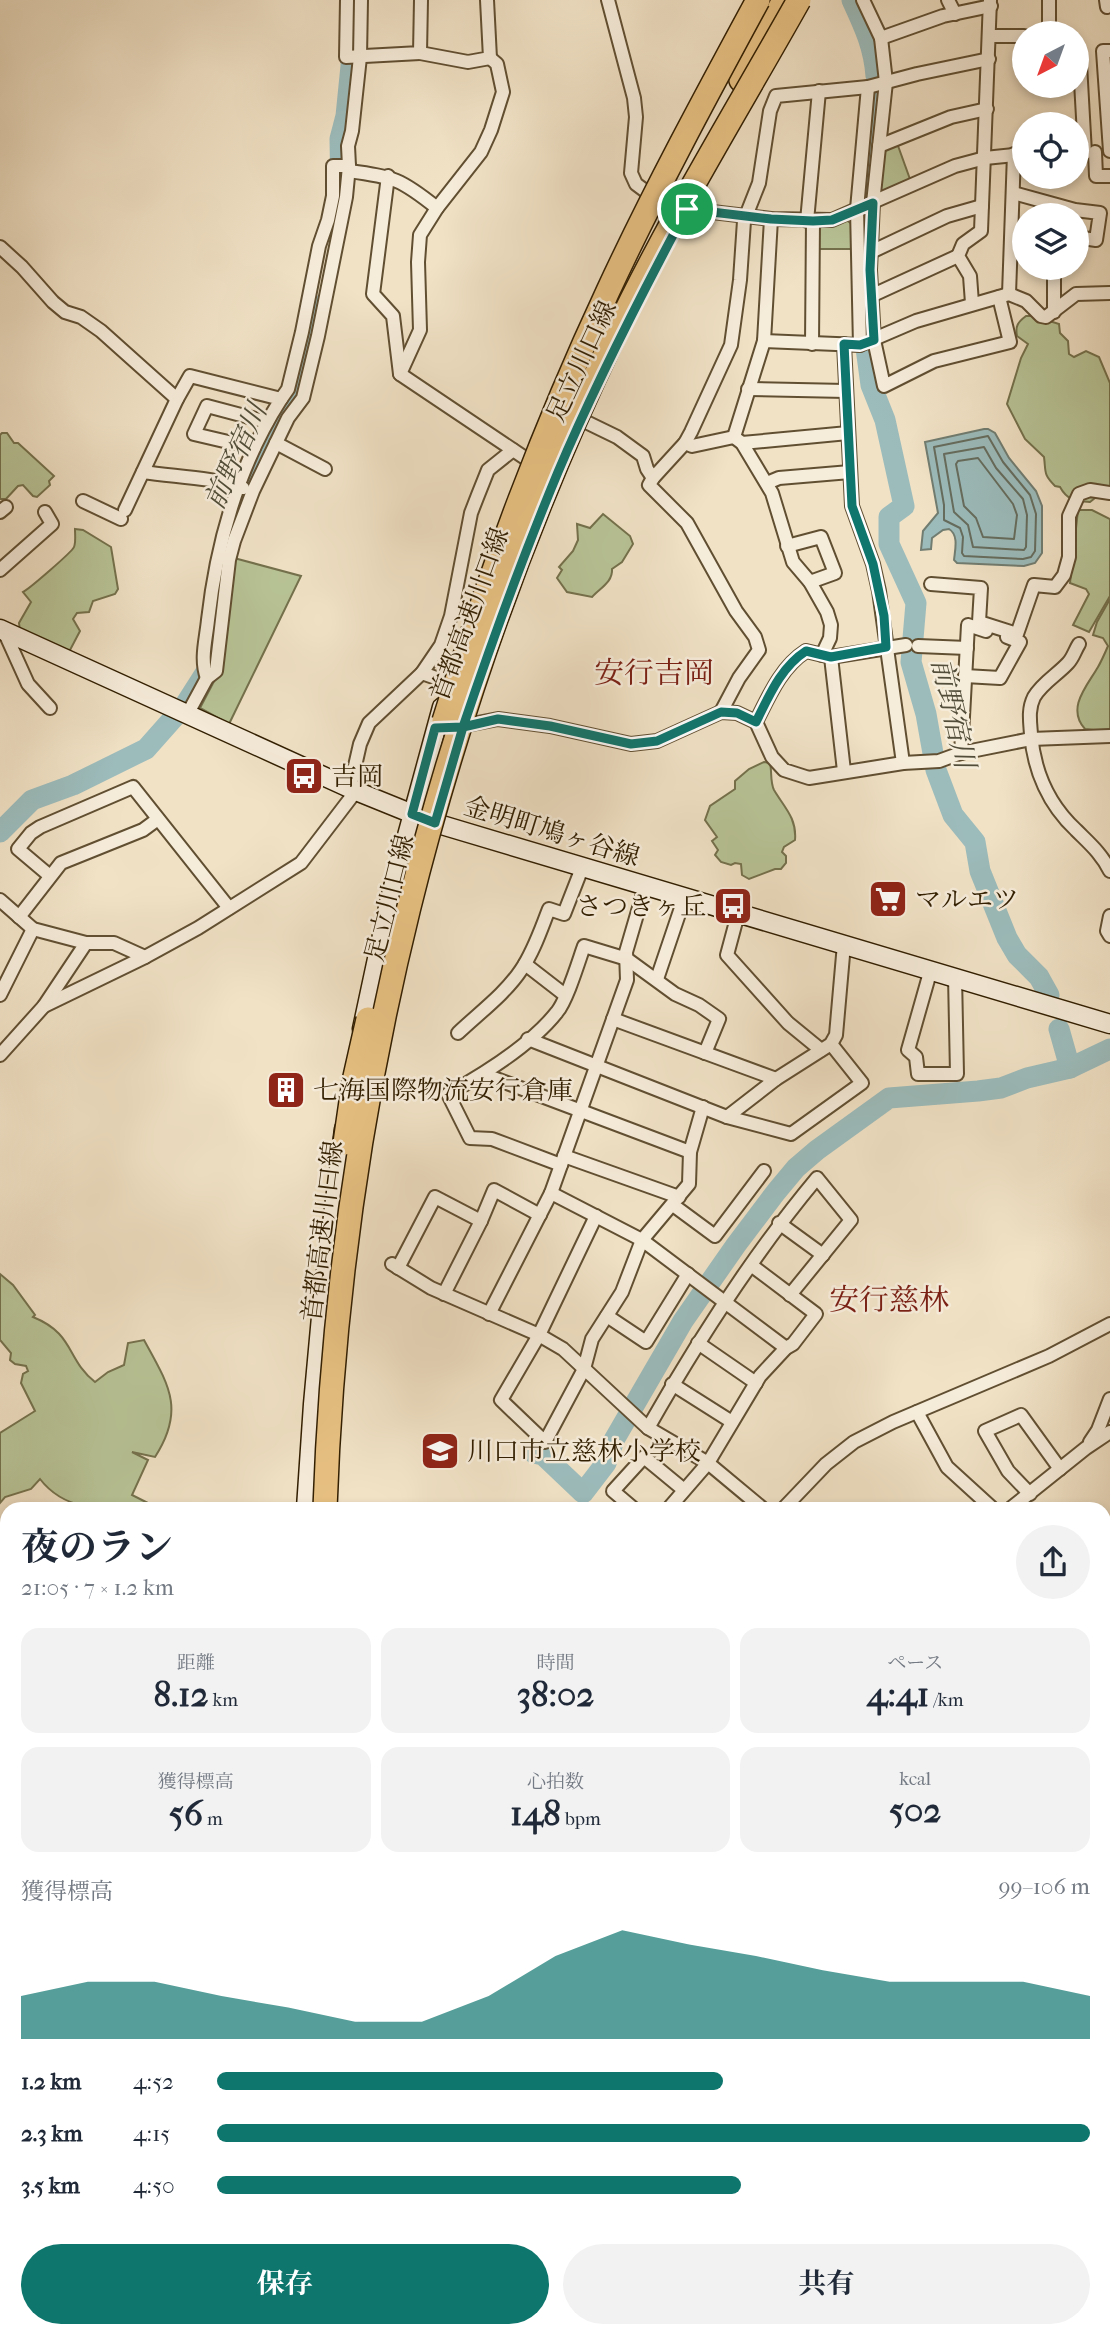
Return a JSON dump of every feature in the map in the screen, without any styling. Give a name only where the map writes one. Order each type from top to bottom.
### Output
[{"type":"highway","name":"首都高速川口線","points":[[308,1502],[322,1333],[354,1081],[388,928],[427,778],[482,603],[560,398],[652,198],[757,0]]},
{"type":"highway","points":[[635,307],[671,210],[703,136],[771,0]]},
{"type":"highway","points":[[602,292],[703,136],[784,0]]},
{"type":"highway","name":"首都高速川口線","points":[[325,1502],[328,1432],[338,1321],[362,1134],[387,996],[408,906],[457,732],[519,556],[558,460],[614,337],[697,179],[802,0]]},
{"type":"main road","name":"足立川口線","points":[[308,1502],[313,1404],[323,1295],[350,1092],[369,988],[435,728],[500,533],[602,292],[648,193],[757,0]]},
{"type":"main road","name":"足立川口線","points":[[331,1502],[334,1411],[353,1225],[366,1132],[400,960],[463,727],[502,613],[558,471],[635,307],[802,0]]},
{"type":"main road","name":"金明町鳩ヶ谷線","points":[[2,630],[353,790],[435,823],[1110,1024]]},
{"type":"street","points":[[347,0],[346,57],[420,53],[468,62],[490,58],[498,64],[503,92],[491,131],[481,152],[437,208],[420,235],[420,330],[400,374]]},
{"type":"street","points":[[187,713],[207,678],[216,671],[229,560],[234,541],[253,491],[288,418],[303,398],[346,197],[348,146],[360,57],[360,0]]},
{"type":"street","points":[[420,53],[421,0]]},
{"type":"street","points":[[487,0],[490,58]]},
{"type":"street","points":[[608,0],[634,98],[636,117],[631,173],[636,184],[648,193]]},
{"type":"street","points":[[863,0],[881,38],[886,82],[873,203],[871,252],[874,340],[884,386],[934,361],[1010,342],[1004,295],[1014,189]]},
{"type":"street","points":[[948,0],[955,14]]},
{"type":"street","points":[[1049,0],[1049,21]]},
{"type":"street","points":[[1106,0],[1107,7],[1110,6]]},
{"type":"street","points":[[873,295],[958,257],[963,244],[981,231],[991,3],[881,38]]},
{"type":"street","points":[[990,36],[1012,36]]},
{"type":"street","points":[[1089,152],[1110,151],[1103,51],[1110,51]]},
{"type":"street","points":[[721,712],[739,678],[759,650],[755,637],[736,611],[687,523],[649,485],[685,443],[732,345],[744,221],[759,183],[770,111],[776,96],[868,87],[989,59]]},
{"type":"street","points":[[860,345],[857,209],[868,87]]},
{"type":"street","points":[[812,344],[810,221],[819,91]]},
{"type":"street","points":[[879,146],[951,117],[987,109]]},
{"type":"street","points":[[687,209],[771,219],[832,220],[955,166],[1012,155]]},
{"type":"street","points":[[1089,161],[1096,176],[1110,176]]},
{"type":"street","points":[[207,678],[202,664],[212,581],[224,529],[237,486],[267,422],[288,389],[318,246],[328,220],[333,196],[333,166],[388,176],[410,186],[437,208]]},
{"type":"street","points":[[388,176],[373,293],[393,316],[400,374],[531,463]]},
{"type":"street","points":[[1013,193],[1049,203]]},
{"type":"street","points":[[1096,204],[1110,206]]},
{"type":"street","points":[[871,252],[947,216],[982,206]]},
{"type":"street","points":[[1089,212],[1100,213],[1096,240],[1089,239]]},
{"type":"street","points":[[771,219],[764,341],[748,389],[738,440],[767,483],[793,562],[810,582],[831,625],[827,656],[845,772]]},
{"type":"street","points":[[0,247],[53,302],[65,312],[81,317],[101,331],[177,399]]},
{"type":"street","points":[[958,257],[970,276],[972,303]]},
{"type":"street","points":[[1054,280],[1054,312]]},
{"type":"street","points":[[764,341],[860,345],[916,321],[1004,295],[1026,301],[1041,316],[1046,317],[1076,294],[1110,293]]},
{"type":"street","points":[[302,332],[318,336]]},
{"type":"street","points":[[844,344],[852,506],[873,564],[884,616],[903,763]]},
{"type":"street","points":[[83,501],[123,514],[190,376],[281,399]]},
{"type":"street","points":[[748,389],[846,391]]},
{"type":"street","points":[[254,449],[194,434],[207,406],[267,422]]},
{"type":"street","points":[[582,420],[617,437],[643,456],[653,478]]},
{"type":"street","points":[[685,443],[692,446],[738,440],[848,433]]},
{"type":"street","points":[[276,443],[325,469]]},
{"type":"street","points":[[44,1006],[198,928],[301,863],[353,790],[360,744],[369,723],[422,673],[441,645],[451,615],[471,513],[488,470],[513,450]]},
{"type":"street","points":[[143,472],[206,479],[253,491]]},
{"type":"street","points":[[767,483],[779,478],[850,472]]},
{"type":"street","points":[[931,584],[981,588],[979,622],[1017,634],[1034,585],[1055,587],[1064,575],[1069,557],[1069,516],[1079,494],[1090,490],[1110,493]]},
{"type":"street","points":[[0,570],[52,524],[46,512]]},
{"type":"street","points":[[787,546],[821,537],[835,573],[810,582]]},
{"type":"street","points":[[961,753],[965,676],[967,648],[968,625],[1020,642],[1000,678],[965,676]]},
{"type":"street","points":[[2,630],[28,684],[50,708]]},
{"type":"street","points":[[1079,644],[1070,662],[1043,685],[1035,696],[1029,709],[1031,739],[1035,764],[1051,800],[1074,829],[1101,854],[1110,871]]},
{"type":"street","points":[[756,722],[770,693],[793,660],[806,651],[827,656],[912,645],[967,648]]},
{"type":"street","points":[[422,673],[450,683]]},
{"type":"street","points":[[435,728],[463,727],[498,719],[550,726],[631,744],[657,741],[721,712],[737,713],[756,722],[772,757],[784,770],[809,778],[903,763],[934,761],[1031,739],[1110,736]]},
{"type":"street","points":[[50,876],[18,849],[31,833],[133,787],[229,908]]},
{"type":"street","points":[[19,917],[61,863],[143,830],[158,819]]},
{"type":"street","points":[[458,1033],[504,990],[525,964],[549,909],[564,914],[582,868]]},
{"type":"street","points":[[489,1314],[551,1193],[627,980],[626,952],[645,887]]},
{"type":"street","points":[[657,979],[684,898]]},
{"type":"street","points":[[0,901],[33,929],[86,943],[114,943],[145,957]]},
{"type":"street","points":[[528,1039],[727,1117],[791,1134],[862,1083],[826,1047],[788,1023],[727,956],[738,914]]},
{"type":"street","points":[[1110,916],[1107,931],[1110,936]]},
{"type":"street","points":[[0,995],[33,929]]},
{"type":"street","points":[[0,1055],[44,1006],[86,943]]},
{"type":"street","points":[[727,1117],[776,1079],[826,1047],[835,1035],[844,944]]},
{"type":"street","points":[[705,1053],[719,1019],[699,1005],[675,994],[627,959],[584,946],[559,1011],[483,1074],[448,1094],[470,1138],[492,1139],[563,1160],[676,1201],[715,1236],[764,1171]]},
{"type":"street","points":[[525,964],[565,995]]},
{"type":"street","points":[[931,970],[908,1050],[916,1057],[918,1074],[957,1074],[956,976]]},
{"type":"street","points":[[613,1019],[776,1079]]},
{"type":"street","points":[[483,1074],[690,1152]]},
{"type":"street","points":[[596,1216],[539,1335],[501,1399],[545,1442],[584,1369],[592,1339],[622,1292],[642,1240],[690,1184],[690,1152],[704,1107]]},
{"type":"street","points":[[648,1427],[725,1300],[779,1223],[817,1178],[851,1220],[790,1295]]},
{"type":"street","points":[[444,1294],[494,1190],[540,1215]]},
{"type":"street","points":[[551,1193],[642,1240],[786,1348]]},
{"type":"street","points":[[481,1221],[435,1197],[395,1266],[444,1294],[539,1335],[563,1349],[648,1427],[708,1463],[755,1502]]},
{"type":"street","points":[[779,1223],[823,1255]]},
{"type":"street","points":[[674,1502],[708,1463],[756,1383],[786,1348],[793,1344],[816,1314],[751,1265]]},
{"type":"street","points":[[607,1316],[646,1342],[688,1274]]},
{"type":"street","points":[[790,1502],[826,1464],[854,1441],[1049,1356],[1110,1324]]},
{"type":"street","points":[[698,1343],[756,1383]]},
{"type":"street","points":[[672,1384],[732,1422]]},
{"type":"street","points":[[1086,1448],[1098,1430],[1110,1399]]},
{"type":"street","points":[[917,1412],[947,1467],[985,1502]]},
{"type":"street","points":[[1030,1494],[1008,1471],[985,1431],[1021,1415],[1060,1469]]},
{"type":"street","points":[[1019,1502],[1110,1432]]},
{"type":"street","points":[[626,1502],[613,1491],[644,1457],[684,1490]]},
{"type":"green space","points":[[897,143],[911,182],[878,196],[883,152]]},
{"type":"green space","points":[[846,220],[852,224],[851,249],[816,249],[819,229],[822,226]]},
{"type":"green space","points":[[1026,316],[1059,324],[1060,333],[1068,341],[1069,354],[1074,357],[1086,351],[1099,357],[1110,383],[1110,486],[1090,502],[1072,499],[1048,479],[1044,457],[1025,439],[1007,404],[1028,344],[1016,333],[1018,324]]},
{"type":"green space","points":[[2,433],[7,433],[14,443],[18,443],[54,476],[49,481],[50,485],[37,497],[23,485],[18,486],[6,499],[0,499]]},
{"type":"green space","points":[[1078,510],[1092,510],[1110,519],[1110,596],[1089,632],[1073,625],[1089,594],[1086,589],[1070,583]]},
{"type":"green space","points":[[603,514],[630,536],[633,544],[622,562],[612,569],[608,581],[592,597],[567,592],[557,578],[562,570],[559,567],[573,551],[578,540],[577,524],[590,528]]},
{"type":"green space","points":[[75,529],[83,530],[111,547],[118,589],[115,594],[93,601],[89,612],[77,613],[73,619],[80,631],[69,652],[20,631],[19,623],[31,602],[23,592],[74,547]]},
{"type":"green space","points":[[234,558],[301,576],[229,724],[200,708],[221,668]]},
{"type":"green space","points":[[1110,599],[1110,732],[1085,729],[1077,713],[1080,697],[1108,646],[1103,638],[1093,635]]},
{"type":"green space","points":[[764,762],[770,763],[773,787],[792,819],[795,840],[784,847],[782,852],[786,856],[786,863],[781,869],[749,879],[742,875],[741,864],[721,862],[715,855],[718,850],[712,841],[717,837],[705,820],[710,806],[735,789],[735,781],[749,769]]},
{"type":"green space","points":[[0,1274],[13,1285],[35,1315],[33,1317],[56,1331],[79,1365],[95,1382],[124,1365],[128,1343],[144,1340],[166,1384],[171,1410],[170,1425],[155,1457],[132,1452],[148,1460],[132,1495],[146,1502],[71,1502],[51,1490],[40,1479],[31,1489],[5,1497],[0,1502],[0,1433],[35,1411],[21,1383],[23,1374],[28,1371],[26,1366],[10,1360],[11,1353],[0,1340]]},
{"type":"water","points":[[984,429],[995,433],[1009,458],[1036,491],[1042,506],[1042,553],[1035,563],[1024,566],[957,563],[954,560],[955,539],[949,529],[932,538],[931,549],[921,550],[923,531],[938,513],[925,442]]},
{"type":"waterway","name":"前野宿川","points":[[337,216],[341,197],[340,139],[346,116],[351,66],[353,0]]},
{"type":"waterway","name":"前野宿川","points":[[852,0],[871,46],[876,76]]},
{"type":"waterway","name":"前野宿川","points":[[864,197],[874,94]]},
{"type":"waterway","name":"前野宿川","points":[[0,832],[32,800],[73,785],[146,749],[185,705],[208,669],[225,547],[264,446],[295,394],[319,306]]},
{"type":"waterway","name":"前野宿川","points":[[866,348],[871,385],[885,420],[904,506],[889,517],[889,544],[916,603],[911,662],[926,714],[936,770],[953,815],[975,842],[980,871],[1007,938],[1017,955],[1039,977],[1049,995]]},
{"type":"waterway","name":"前野宿川","points":[[1059,1029],[1070,1068],[1110,1049]]},
{"type":"waterway","points":[[534,1453],[543,1455],[583,1493],[606,1463],[614,1440],[683,1321],[776,1192],[796,1168],[817,1150],[889,1098],[1001,1088],[1027,1078],[1070,1068]]},
{"type":"place","name":"吉岡","points":[[304,776]]},
{"type":"place","name":"マルエツ","points":[[888,899]]},
{"type":"place","name":"さつきヶ丘","points":[[733,906]]},
{"type":"place","name":"七海国際物流安行倉庫","points":[[286,1090]]},
{"type":"place","name":"川口市立慈林小学校","points":[[440,1451]]},
{"type":"district","name":"安行吉岡","points":[[654,673]]},
{"type":"district","name":"安行慈林","points":[[889,1300]]},
{"type":"route","points":[[687,209],[635,307],[558,471],[502,613],[463,727],[435,728],[412,814],[435,823],[463,727],[498,719],[550,726],[631,744],[657,741],[721,712],[737,713],[756,722],[770,693],[793,660],[806,651],[831,657],[886,647],[884,616],[873,564],[852,506],[844,344],[860,345],[874,340],[870,270],[873,203],[832,220],[813,221],[687,209]]}]
